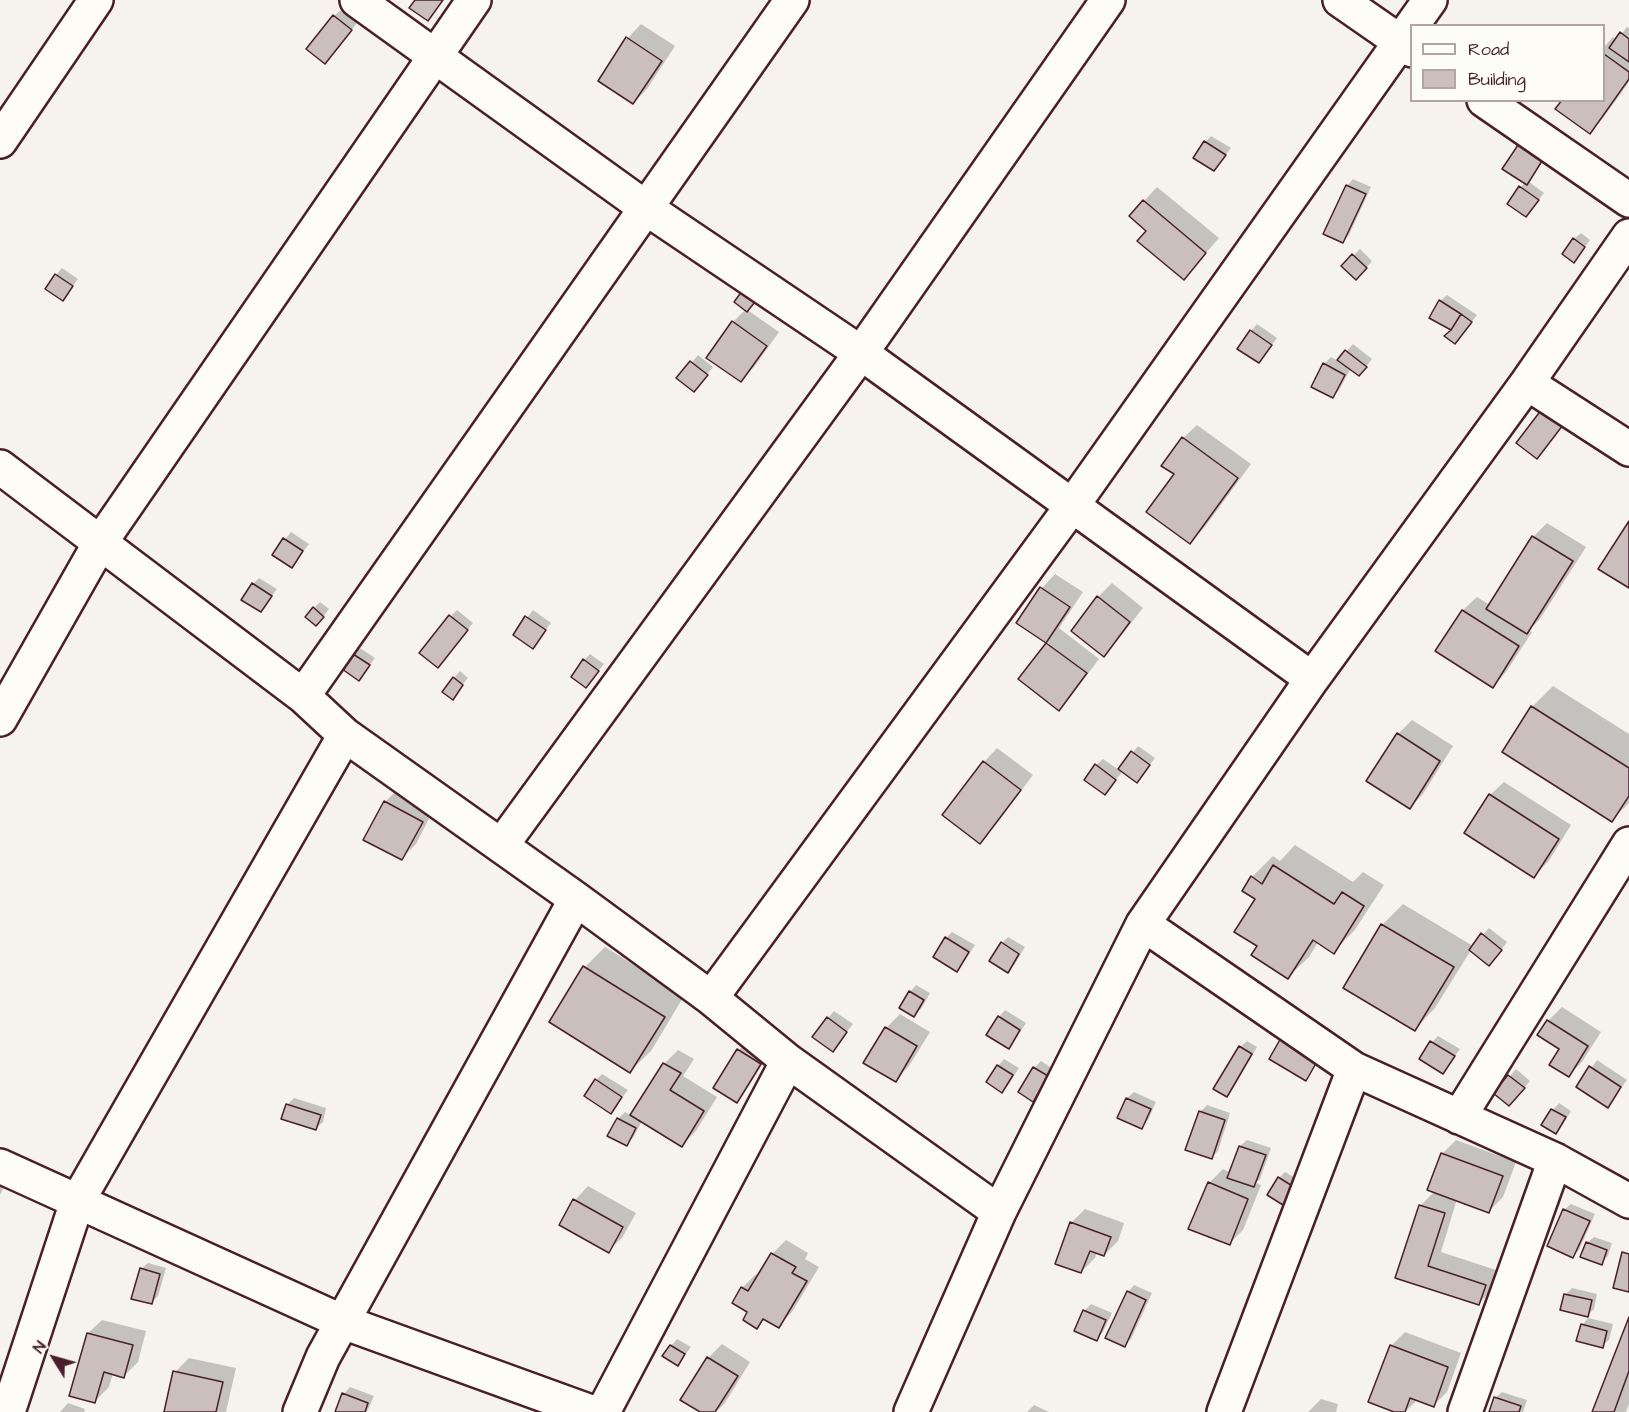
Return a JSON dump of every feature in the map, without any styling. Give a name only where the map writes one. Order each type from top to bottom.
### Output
[{"type":"street","points":[[0,141],[96,0]]},
{"type":"street","points":[[357,0],[646,208],[861,353],[1312,679]]},
{"type":"street","points":[[0,719],[100,543],[474,0]]},
{"type":"street","points":[[303,696],[792,0]]},
{"type":"street","points":[[501,846],[861,353],[1108,0]]},
{"type":"street","points":[[711,998],[1072,506],[1405,46],[1340,0]]},
{"type":"street","points":[[1417,24],[1430,0]]},
{"type":"street","points":[[1487,102],[1629,200]]},
{"type":"street","points":[[910,1412],[999,1212],[1143,924],[1312,679],[1527,383],[1629,236]]},
{"type":"street","points":[[1527,383],[1629,449]]},
{"type":"street","points":[[0,467],[303,696],[345,735],[576,899],[711,998],[788,1061],[999,1212]]},
{"type":"street","points":[[8,1412],[77,1202],[345,735]]},
{"type":"street","points":[[1459,1117],[1629,844]]},
{"type":"street","points":[[300,1412],[323,1357],[576,899]]},
{"type":"street","points":[[1143,924],[1354,1069],[1555,1160],[1629,1201]]},
{"type":"street","points":[[603,1412],[788,1061]]},
{"type":"street","points":[[1224,1412],[1354,1069]]},
{"type":"street","points":[[1465,1412],[1555,1160]]},
{"type":"street","points":[[0,1166],[343,1322],[591,1412]]},
{"type":"building","points":[[415,0],[443,0],[428,21],[409,8]]},
{"type":"building","points":[[333,15],[352,30],[325,64],[306,49]]},
{"type":"building","points":[[1620,32],[1629,39],[1629,62],[1609,48]]},
{"type":"building","points":[[626,37],[662,61],[633,104],[598,81]]},
{"type":"building","points":[[1605,55],[1629,72],[1629,79],[1590,134],[1555,109],[1560,102],[1605,102]]},
{"type":"building","points":[[1204,141],[1226,155],[1214,171],[1193,158]]},
{"type":"building","points":[[1518,145],[1542,161],[1527,185],[1502,169]]},
{"type":"building","points":[[1346,185],[1366,194],[1343,243],[1323,234]]},
{"type":"building","points":[[1519,186],[1539,200],[1526,217],[1507,204]]},
{"type":"building","points":[[1143,200],[1206,253],[1184,280],[1137,241],[1146,231],[1129,216]]},
{"type":"building","points":[[1573,238],[1585,247],[1574,263],[1562,254]]},
{"type":"building","points":[[1352,254],[1367,268],[1356,280],[1341,266]]},
{"type":"building","points":[[55,274],[73,286],[63,301],[45,289]]},
{"type":"building","points":[[745,287],[758,298],[747,312],[734,302]]},
{"type":"building","points":[[1439,300],[1461,314],[1451,330],[1429,318]]},
{"type":"building","points":[[1461,314],[1472,322],[1455,344],[1444,336],[1451,330]]},
{"type":"building","points":[[732,321],[767,346],[741,382],[706,358]]},
{"type":"building","points":[[1250,330],[1272,345],[1259,363],[1237,349]]},
{"type":"building","points":[[1345,350],[1367,367],[1359,376],[1337,360]]},
{"type":"building","points":[[690,361],[708,375],[694,392],[676,378]]},
{"type":"building","points":[[1323,363],[1345,375],[1333,398],[1311,387]]},
{"type":"building","points":[[1542,409],[1563,425],[1537,459],[1516,443]]},
{"type":"building","points":[[1182,437],[1238,478],[1190,544],[1146,512],[1174,474],[1161,466]]},
{"type":"building","points":[[1629,521],[1629,588],[1598,569]]},
{"type":"building","points":[[1532,536],[1573,561],[1527,634],[1486,609]]},
{"type":"building","points":[[283,538],[303,551],[292,568],[272,555]]},
{"type":"building","points":[[252,583],[272,596],[261,612],[241,600]]},
{"type":"building","points":[[1040,587],[1070,607],[1046,643],[1016,623]]},
{"type":"building","points":[[1097,596],[1130,622],[1104,657],[1071,631]]},
{"type":"building","points":[[313,607],[324,617],[316,626],[305,617]]},
{"type":"building","points":[[1462,610],[1519,646],[1493,688],[1435,651]]},
{"type":"building","points":[[449,615],[468,630],[438,668],[419,653]]},
{"type":"building","points":[[525,616],[546,630],[533,649],[513,635]]},
{"type":"building","points":[[1046,643],[1087,673],[1059,711],[1018,679]]},
{"type":"building","points":[[353,654],[370,665],[359,681],[342,669]]},
{"type":"building","points":[[583,659],[599,671],[586,688],[571,677]]},
{"type":"building","points":[[453,677],[463,685],[453,700],[442,692]]},
{"type":"building","points":[[1531,706],[1629,768],[1629,796],[1612,822],[1502,752]]},
{"type":"building","points":[[1397,733],[1440,761],[1410,809],[1366,781]]},
{"type":"building","points":[[1131,751],[1150,765],[1137,783],[1118,769]]},
{"type":"building","points":[[983,761],[1021,790],[980,844],[942,815]]},
{"type":"building","points":[[1095,764],[1116,780],[1105,795],[1084,780]]},
{"type":"building","points":[[1489,794],[1559,839],[1534,878],[1464,833]]},
{"type":"building","points":[[384,801],[423,822],[402,860],[363,840]]},
{"type":"building","points":[[1273,865],[1334,904],[1342,892],[1364,906],[1334,954],[1313,940],[1288,979],[1251,955],[1257,946],[1234,932],[1255,899],[1242,891],[1251,876],[1262,884]]},
{"type":"building","points":[[1381,924],[1454,967],[1415,1031],[1343,988]]},
{"type":"building","points":[[1481,933],[1502,950],[1489,966],[1469,950]]},
{"type":"building","points":[[945,937],[969,952],[957,972],[933,957]]},
{"type":"building","points":[[1001,942],[1019,954],[1008,973],[989,961]]},
{"type":"building","points":[[583,966],[665,1017],[630,1073],[549,1022]]},
{"type":"building","points":[[909,991],[924,1000],[914,1017],[899,1008]]},
{"type":"building","points":[[998,1016],[1020,1030],[1009,1049],[986,1035]]},
{"type":"building","points":[[827,1017],[847,1032],[833,1052],[812,1037]]},
{"type":"building","points":[[1547,1020],[1588,1046],[1569,1077],[1549,1065],[1559,1049],[1537,1035]]},
{"type":"building","points":[[885,1027],[917,1046],[896,1082],[863,1063]]},
{"type":"building","points":[[1282,1036],[1319,1058],[1306,1081],[1269,1059]]},
{"type":"building","points":[[1430,1041],[1455,1056],[1443,1074],[1419,1059]]},
{"type":"building","points":[[1239,1046],[1252,1054],[1227,1097],[1213,1089]]},
{"type":"building","points":[[737,1049],[761,1064],[737,1103],[713,1088]]},
{"type":"building","points":[[663,1063],[681,1073],[670,1090],[704,1111],[682,1147],[630,1115]]},
{"type":"building","points":[[997,1065],[1013,1075],[1002,1093],[986,1082]]},
{"type":"building","points":[[1589,1066],[1621,1087],[1608,1108],[1576,1087]]},
{"type":"building","points":[[1033,1067],[1048,1076],[1033,1102],[1018,1092]]},
{"type":"building","points":[[1508,1075],[1525,1088],[1509,1106],[1493,1093]]},
{"type":"building","points":[[595,1079],[622,1097],[611,1114],[584,1096]]},
{"type":"building","points":[[1126,1098],[1151,1109],[1142,1129],[1117,1118]]},
{"type":"building","points":[[286,1104],[321,1115],[316,1130],[281,1119]]},
{"type":"building","points":[[1551,1109],[1566,1117],[1556,1134],[1541,1125]]},
{"type":"building","points":[[1199,1111],[1225,1120],[1212,1159],[1185,1150]]},
{"type":"building","points":[[617,1118],[636,1128],[627,1146],[607,1136]]},
{"type":"building","points":[[1239,1146],[1266,1155],[1254,1187],[1227,1178]]},
{"type":"building","points":[[1441,1153],[1503,1176],[1489,1213],[1427,1190]]},
{"type":"building","points":[[1278,1177],[1294,1187],[1283,1205],[1267,1195]]},
{"type":"building","points":[[1208,1182],[1248,1199],[1230,1245],[1188,1229]]},
{"type":"building","points":[[573,1199],[623,1227],[609,1253],[559,1225]]},
{"type":"building","points":[[1419,1205],[1445,1213],[1428,1266],[1486,1285],[1479,1305],[1395,1278]]},
{"type":"building","points":[[1563,1209],[1590,1221],[1573,1258],[1547,1246]]},
{"type":"building","points":[[1070,1222],[1111,1237],[1104,1256],[1090,1251],[1081,1273],[1055,1264]]},
{"type":"building","points":[[1586,1242],[1607,1250],[1602,1265],[1580,1257]]},
{"type":"building","points":[[1622,1252],[1629,1254],[1629,1292],[1613,1288]]},
{"type":"building","points":[[771,1253],[796,1267],[792,1273],[807,1281],[779,1328],[763,1319],[757,1329],[743,1320],[747,1312],[732,1303],[741,1287],[748,1291]]},
{"type":"building","points":[[140,1268],[160,1274],[152,1304],[131,1299]]},
{"type":"building","points":[[1127,1291],[1146,1300],[1125,1347],[1105,1338]]},
{"type":"building","points":[[1564,1294],[1592,1300],[1588,1317],[1560,1310]]},
{"type":"building","points":[[1083,1310],[1106,1320],[1097,1341],[1074,1331]]},
{"type":"building","points":[[1629,1317],[1629,1371],[1614,1412],[1592,1412]]},
{"type":"building","points":[[1581,1324],[1607,1331],[1603,1348],[1576,1341]]},
{"type":"building","points":[[87,1333],[133,1345],[124,1378],[104,1372],[95,1403],[69,1396]]},
{"type":"building","points":[[670,1345],[685,1354],[678,1366],[662,1356]]},
{"type":"building","points":[[1390,1345],[1448,1367],[1434,1407],[1410,1398],[1405,1412],[1394,1412],[1368,1402]]},
{"type":"building","points":[[707,1357],[738,1376],[715,1412],[700,1412],[680,1400]]},
{"type":"building","points":[[173,1371],[223,1382],[216,1412],[164,1412]]},
{"type":"building","points":[[342,1393],[368,1403],[365,1412],[335,1412]]},
{"type":"building","points":[[1494,1397],[1521,1406],[1519,1412],[1489,1412]]}]
